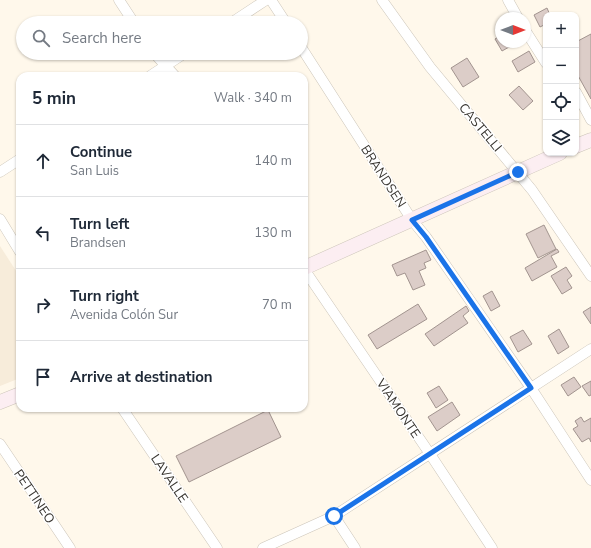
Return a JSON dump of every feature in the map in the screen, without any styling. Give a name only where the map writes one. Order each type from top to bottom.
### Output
[{"type":"main road","points":[[579,145],[591,140]]},
{"type":"main road","points":[[308,267],[553,156]]},
{"type":"main road","points":[[0,402],[16,396]]},
{"type":"street","points":[[120,0],[130,16]]},
{"type":"street","points":[[242,16],[266,0]]},
{"type":"street","points":[[271,0],[281,16]]},
{"type":"street","name":"CASTELLI","points":[[382,0],[430,67],[518,172],[547,210],[591,276]]},
{"type":"street","points":[[508,0],[515,12]]},
{"type":"street","points":[[531,39],[543,58]]},
{"type":"street","name":"BRANDSEN","points":[[308,58],[412,220],[426,237],[531,388],[591,480]]},
{"type":"street","points":[[160,60],[171,72]]},
{"type":"street","points":[[156,72],[174,60]]},
{"type":"street","points":[[579,98],[591,120]]},
{"type":"street","points":[[0,172],[16,162]]},
{"type":"street","points":[[0,219],[16,245]]},
{"type":"street","name":"VIAMONTE","points":[[308,275],[492,548]]},
{"type":"street","points":[[263,548],[334,516],[591,349]]},
{"type":"street","name":"LAVALLE","points":[[125,412],[217,548]]},
{"type":"street","name":"PETTINEO","points":[[0,444],[70,548]]},
{"type":"street","points":[[334,516],[355,548]]},
{"type":"shaded area","points":[[0,246],[16,271],[16,380],[0,386]]},
{"type":"building","points":[[547,8],[549,12],[543,12],[543,26],[540,27],[534,15]]},
{"type":"building","points":[[591,34],[591,99],[579,77],[579,40]]},
{"type":"building","points":[[500,48],[507,48],[502,51]]},
{"type":"building","points":[[529,51],[535,62],[518,72],[512,61]]},
{"type":"building","points":[[467,58],[479,77],[463,87],[451,68]]},
{"type":"building","points":[[519,86],[533,101],[523,110],[509,95]]},
{"type":"building","points":[[544,225],[556,249],[538,258],[526,234]]},
{"type":"building","points":[[557,249],[559,252],[551,256],[557,267],[532,281],[525,268]]},
{"type":"building","points":[[426,250],[431,260],[424,263],[426,268],[419,271],[425,285],[413,290],[405,273],[397,276],[392,265]]},
{"type":"building","points":[[566,267],[572,276],[567,280],[572,288],[562,294],[551,276]]},
{"type":"building","points":[[492,291],[500,306],[491,311],[483,296]]},
{"type":"building","points":[[418,304],[427,319],[377,349],[368,335]]},
{"type":"building","points":[[466,306],[469,311],[463,316],[468,323],[434,346],[425,334]]},
{"type":"building","points":[[591,307],[591,324],[583,312]]},
{"type":"building","points":[[559,329],[569,347],[558,354],[548,336]]},
{"type":"building","points":[[523,330],[532,344],[518,352],[510,337]]},
{"type":"building","points":[[574,377],[581,387],[568,396],[561,385]]},
{"type":"building","points":[[591,381],[591,395],[589,396],[582,386]]},
{"type":"building","points":[[439,386],[448,400],[436,408],[427,393]]},
{"type":"building","points":[[452,402],[460,415],[437,431],[428,417]]},
{"type":"building","points":[[264,412],[269,412],[281,437],[189,482],[176,456]]},
{"type":"building","points":[[581,417],[584,422],[591,418],[591,442],[589,438],[582,442],[573,429],[578,426],[575,421]]},
{"type":"route","points":[[334,516],[531,388],[426,237],[412,220],[518,172]]}]
